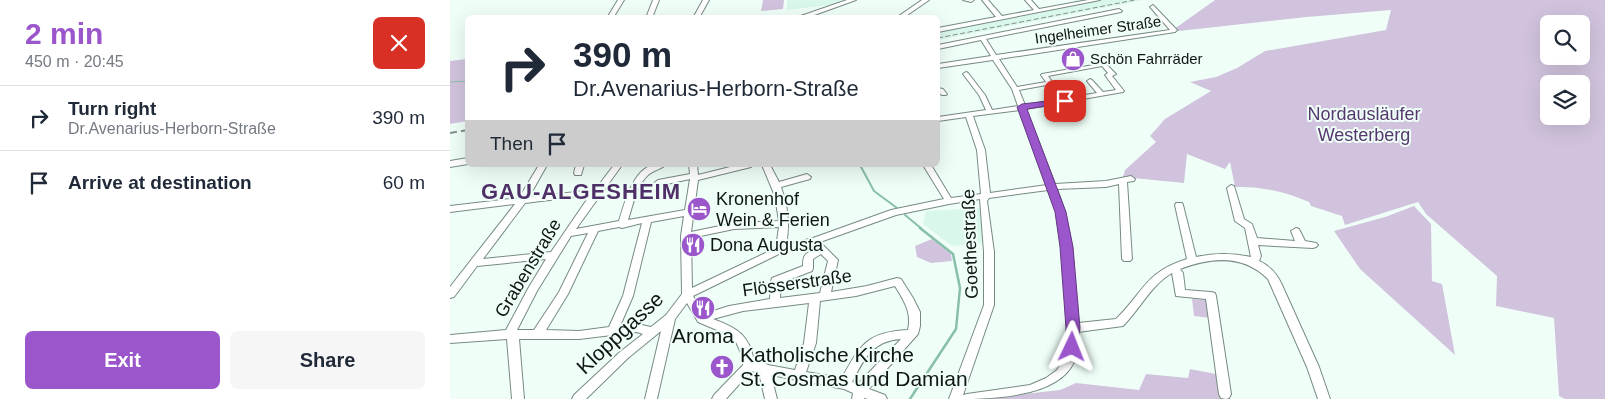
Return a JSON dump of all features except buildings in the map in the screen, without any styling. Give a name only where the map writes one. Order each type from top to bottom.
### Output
[{"type":"main road","points":[[807,15],[853,0]]},
{"type":"main road","points":[[452,165],[465,162]]},
{"type":"street","points":[[612,15],[621,0]]},
{"type":"street","points":[[650,15],[656,0]]},
{"type":"street","points":[[698,15],[706,0]]},
{"type":"street","points":[[903,15],[926,0]]},
{"type":"street","points":[[966,0],[971,0]]},
{"type":"street","points":[[985,0],[1000,18]]},
{"type":"street","points":[[1028,0],[1037,11]]},
{"type":"street","points":[[940,30],[1075,2],[1097,0]]},
{"type":"street","name":"Ingelheimer Straße","points":[[940,66],[1173,31],[1153,7]]},
{"type":"street","points":[[940,47],[1119,11]]},
{"type":"street","points":[[967,399],[1031,390],[1050,382],[1061,373],[1069,361],[1073,328],[1067,247],[1060,212],[1015,89],[982,38]]},
{"type":"street","points":[[940,119],[1122,91],[1108,75],[1113,74],[1103,64],[1044,74],[1050,83],[1015,89]]},
{"type":"street","points":[[966,74],[982,95],[990,112]]},
{"type":"street","points":[[1090,81],[1102,95]]},
{"type":"street","name":"Goethestraße","points":[[955,399],[989,304],[989,252],[983,201],[986,196],[981,150],[969,115]]},
{"type":"street","points":[[450,294],[522,201],[542,167]]},
{"type":"street","name":"Grabenstraße","points":[[518,399],[519,374],[513,351],[513,337],[509,334],[526,299],[568,232],[616,167]]},
{"type":"street","points":[[622,224],[638,179],[654,167]]},
{"type":"street","points":[[693,167],[690,212],[686,236],[687,295],[702,319],[736,333],[748,350],[749,366],[718,399]]},
{"type":"street","points":[[658,183],[739,167]]},
{"type":"street","points":[[767,167],[782,196],[783,237],[780,250]]},
{"type":"street","points":[[928,167],[950,201]]},
{"type":"street","points":[[777,184],[808,177]]},
{"type":"street","points":[[775,302],[776,281],[808,268],[808,257],[818,245],[836,233],[894,212],[950,201],[1050,187],[1127,180],[1127,259]]},
{"type":"street","points":[[1231,188],[1240,221],[1249,226],[1256,256],[1254,262]]},
{"type":"street","points":[[450,210],[597,192]]},
{"type":"street","points":[[1179,205],[1192,260]]},
{"type":"street","points":[[568,232],[647,221],[690,212]]},
{"type":"street","points":[[613,330],[628,296],[647,221]]},
{"type":"street","points":[[686,236],[734,226],[783,224]]},
{"type":"street","points":[[537,335],[563,294],[594,229]]},
{"type":"street","points":[[1296,231],[1301,244]]},
{"type":"street","points":[[1253,241],[1313,245]]},
{"type":"street","points":[[687,295],[780,250],[818,245]]},
{"type":"street","points":[[799,374],[810,343],[820,297],[834,260],[818,245]]},
{"type":"street","points":[[474,263],[554,255]]},
{"type":"street","points":[[1073,328],[1119,323],[1160,275],[1173,267],[1192,260],[1224,257],[1254,262],[1272,276],[1310,360],[1324,399]]},
{"type":"street","points":[[1173,267],[1178,273],[1180,293],[1211,296],[1225,394]]},
{"type":"street","name":"Flösserstraße","points":[[702,319],[716,312],[775,302],[862,292],[897,282],[916,311],[916,322],[912,334]]},
{"type":"street","name":"Kloppgasse","points":[[578,399],[624,355],[670,318],[687,295]]},
{"type":"street","points":[[651,399],[670,318]]},
{"type":"street","points":[[450,338],[509,334],[579,335],[637,328],[654,332]]},
{"type":"street","points":[[845,384],[870,343],[891,334],[912,334]]},
{"type":"street","points":[[859,395],[912,334]]},
{"type":"street","points":[[749,366],[763,367],[845,384],[859,395],[881,399]]},
{"type":"street","points":[[763,367],[771,399]]},
{"type":"shaded area","points":[[787,0],[846,0],[829,5],[787,10]]},
{"type":"shaded area","points":[[1074,0],[1143,0],[940,40],[940,31],[1078,5]]},
{"type":"shaded area","points":[[980,208],[983,243],[952,246],[923,224],[926,211]]},
{"type":"green space","points":[[763,0],[784,0],[783,9],[761,11]]},
{"type":"green space","name":"Nordausläufer Westerberg","points":[[1215,0],[1605,0],[1605,399],[1565,399],[1559,396],[1554,318],[1496,306],[1497,276],[1426,214],[1418,202],[1345,225],[1342,216],[1311,206],[1309,202],[1291,195],[1273,190],[1235,187],[1230,162],[1225,169],[1187,154],[1184,183],[1123,177],[1125,170],[1156,142],[1150,136],[1165,119],[1211,91],[1190,82],[1216,77],[1237,68],[1265,51],[1386,30],[1391,10],[1170,32]]},
{"type":"green space","points":[[465,59],[465,121],[450,124],[450,61]]},
{"type":"green space","points":[[1414,206],[1431,224],[1432,281],[1442,284],[1455,355],[1360,269],[1334,231],[1385,217]]},
{"type":"green space","points":[[932,239],[951,254],[952,261],[931,263],[917,257],[915,246]]},
{"type":"green space","points":[[1192,299],[1209,300],[1211,318],[1194,316]]},
{"type":"green space","points":[[1190,369],[1216,374],[1218,393],[1223,399],[981,399],[1060,390],[1076,383],[1139,390],[1146,374],[1188,378]]},
{"type":"waterway","points":[[450,82],[465,81]]},
{"type":"waterway","points":[[861,167],[874,191],[897,208]]},
{"type":"waterway","points":[[905,215],[922,229]]},
{"type":"waterway","points":[[910,399],[956,329],[960,288],[953,254],[920,228]]},
{"type":"railway","points":[[940,38],[1135,0]]},
{"type":"railway","points":[[450,133],[465,130]]},
{"type":"place","name":"Schön Fahrräder","points":[[1073,59]]},
{"type":"place","name":"Kronenhof Wein & Ferien","points":[[699,209]]},
{"type":"place","name":"Dona Augusta","points":[[693,245]]},
{"type":"place","name":"Aroma","points":[[703,308]]},
{"type":"place","name":"Katholische Kirche St. Cosmas und Damian","points":[[722,367]]},
{"type":"district","name":"GAU-ALGESHEIM","points":[[581,191]]},
{"type":"route","points":[[1065,101],[1022,107],[1060,212],[1067,247],[1073,328],[1072,347]]}]
